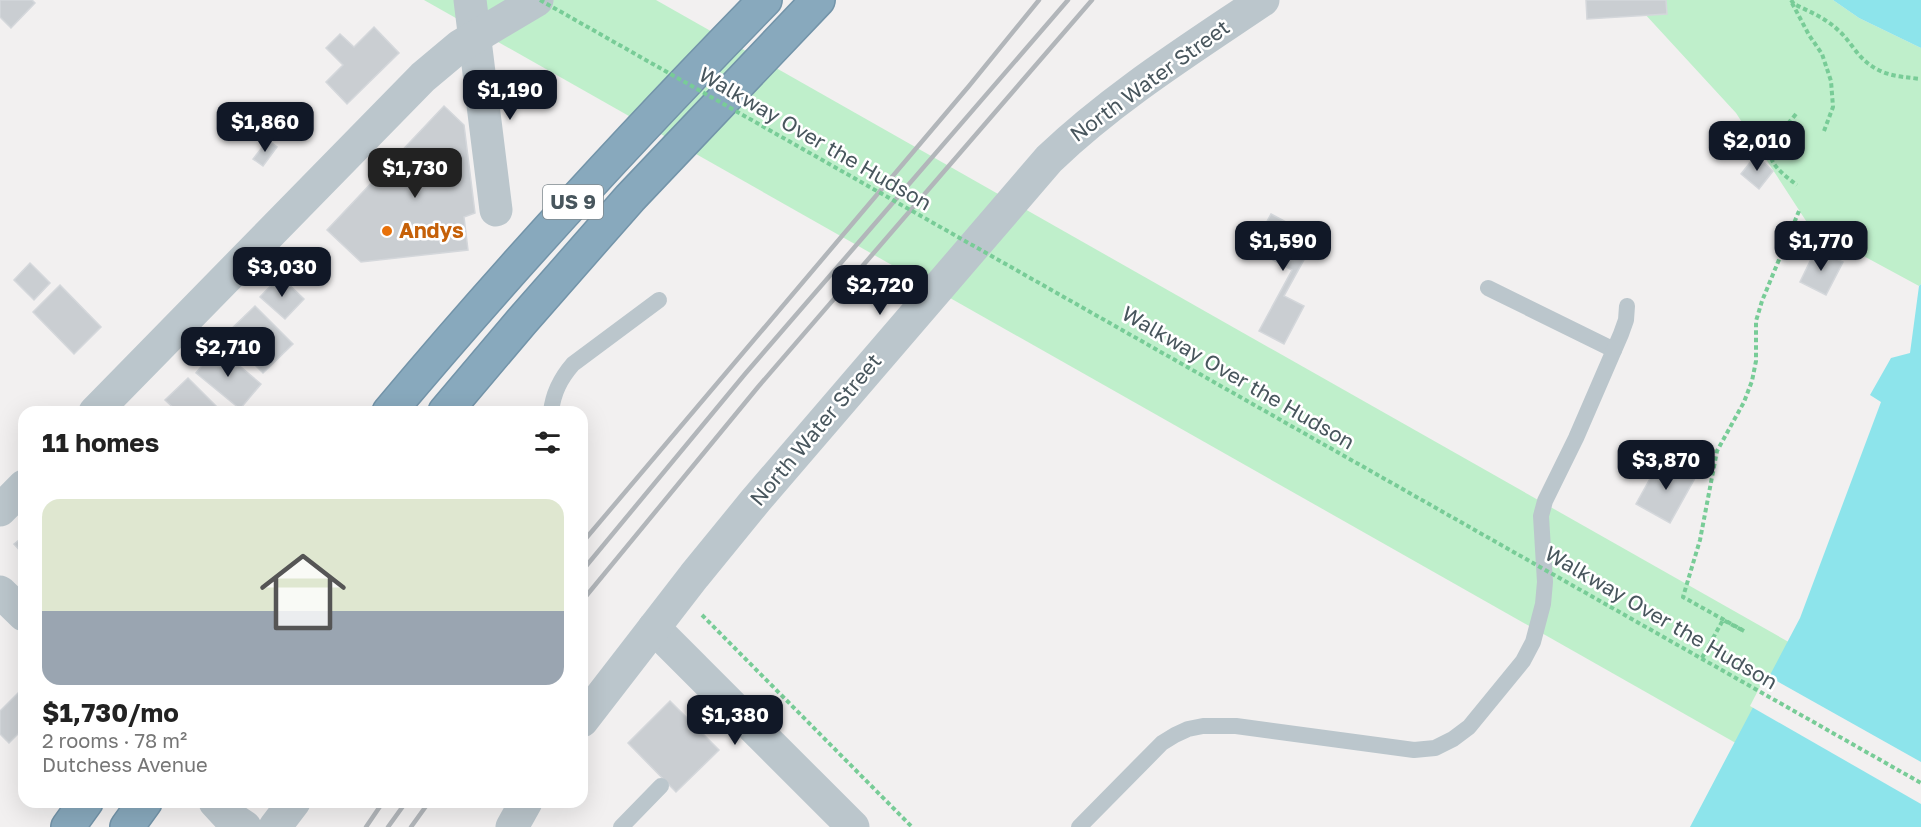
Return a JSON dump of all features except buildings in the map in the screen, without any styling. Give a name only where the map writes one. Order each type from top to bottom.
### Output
[{"type":"highway","name":"US 9","points":[[394,406],[498,284],[765,0]]},
{"type":"highway","name":"US 9","points":[[451,406],[630,198],[818,0]]},
{"type":"highway","points":[[68,827],[82,808]]},
{"type":"highway","points":[[127,827],[141,808]]},
{"type":"street","points":[[470,0],[496,210]]},
{"type":"street","points":[[102,406],[423,77],[445,57],[538,0]]},
{"type":"street","name":"North Water Street","points":[[588,713],[756,500],[1049,159],[1083,128],[1140,83],[1263,0]]},
{"type":"street","points":[[0,510],[18,492]]},
{"type":"street","points":[[0,592],[18,609]]},
{"type":"street","points":[[654,628],[853,827]]},
{"type":"street","points":[[275,827],[289,808]]},
{"type":"street","points":[[512,827],[523,808]]},
{"type":"lane","points":[[1488,288],[1614,350]]},
{"type":"lane","points":[[552,406],[557,386],[573,364],[659,300]]},
{"type":"lane","points":[[1079,827],[1162,743],[1188,729],[1203,726],[1236,726],[1414,750],[1435,748],[1453,739],[1469,727],[1523,661],[1533,642],[1543,603],[1545,582],[1541,516],[1551,486],[1576,438],[1614,350],[1626,320],[1627,306]]},
{"type":"lane","points":[[621,827],[661,786]]},
{"type":"path","name":"Walkway Over the Hudson","points":[[538,0],[1921,783]]},
{"type":"path","points":[[1790,0],[1839,31],[1870,66],[1897,77],[1921,79]]},
{"type":"path","points":[[1790,0],[1822,54],[1831,81],[1833,107],[1824,131]]},
{"type":"path","points":[[1797,114],[1772,145],[1770,153],[1771,162],[1776,169],[1797,185]]},
{"type":"path","points":[[1702,658],[1724,620],[1744,631],[1683,597],[1700,540],[1717,451],[1752,381],[1756,361],[1756,321],[1762,301],[1799,212]]},
{"type":"path","points":[[702,615],[912,827]]},
{"type":"green space","points":[[424,0],[656,0],[1921,717],[1921,827],[1884,827]]},
{"type":"green space","points":[[1632,0],[1833,0],[1859,18],[1921,48],[1921,284],[1919,286],[1810,227],[1736,113]]},
{"type":"water","points":[[1833,0],[1921,0],[1921,48],[1859,18]]},
{"type":"water","points":[[1921,284],[1921,827],[1690,827],[1800,618],[1881,402],[1870,395],[1891,358],[1910,353]]},
{"type":"pier","points":[[1766,675],[1921,762],[1921,804],[1750,706]]},
{"type":"railway","points":[[588,536],[969,86],[1039,0]]},
{"type":"railway","points":[[588,564],[745,374],[1068,0]]},
{"type":"railway","points":[[588,594],[758,387],[1092,0]]},
{"type":"railway","points":[[366,827],[379,808]]},
{"type":"railway","points":[[388,827],[402,808]]},
{"type":"railway","points":[[411,827],[425,808]]},
{"type":"place","name":"Andys","points":[[387,231]]}]
